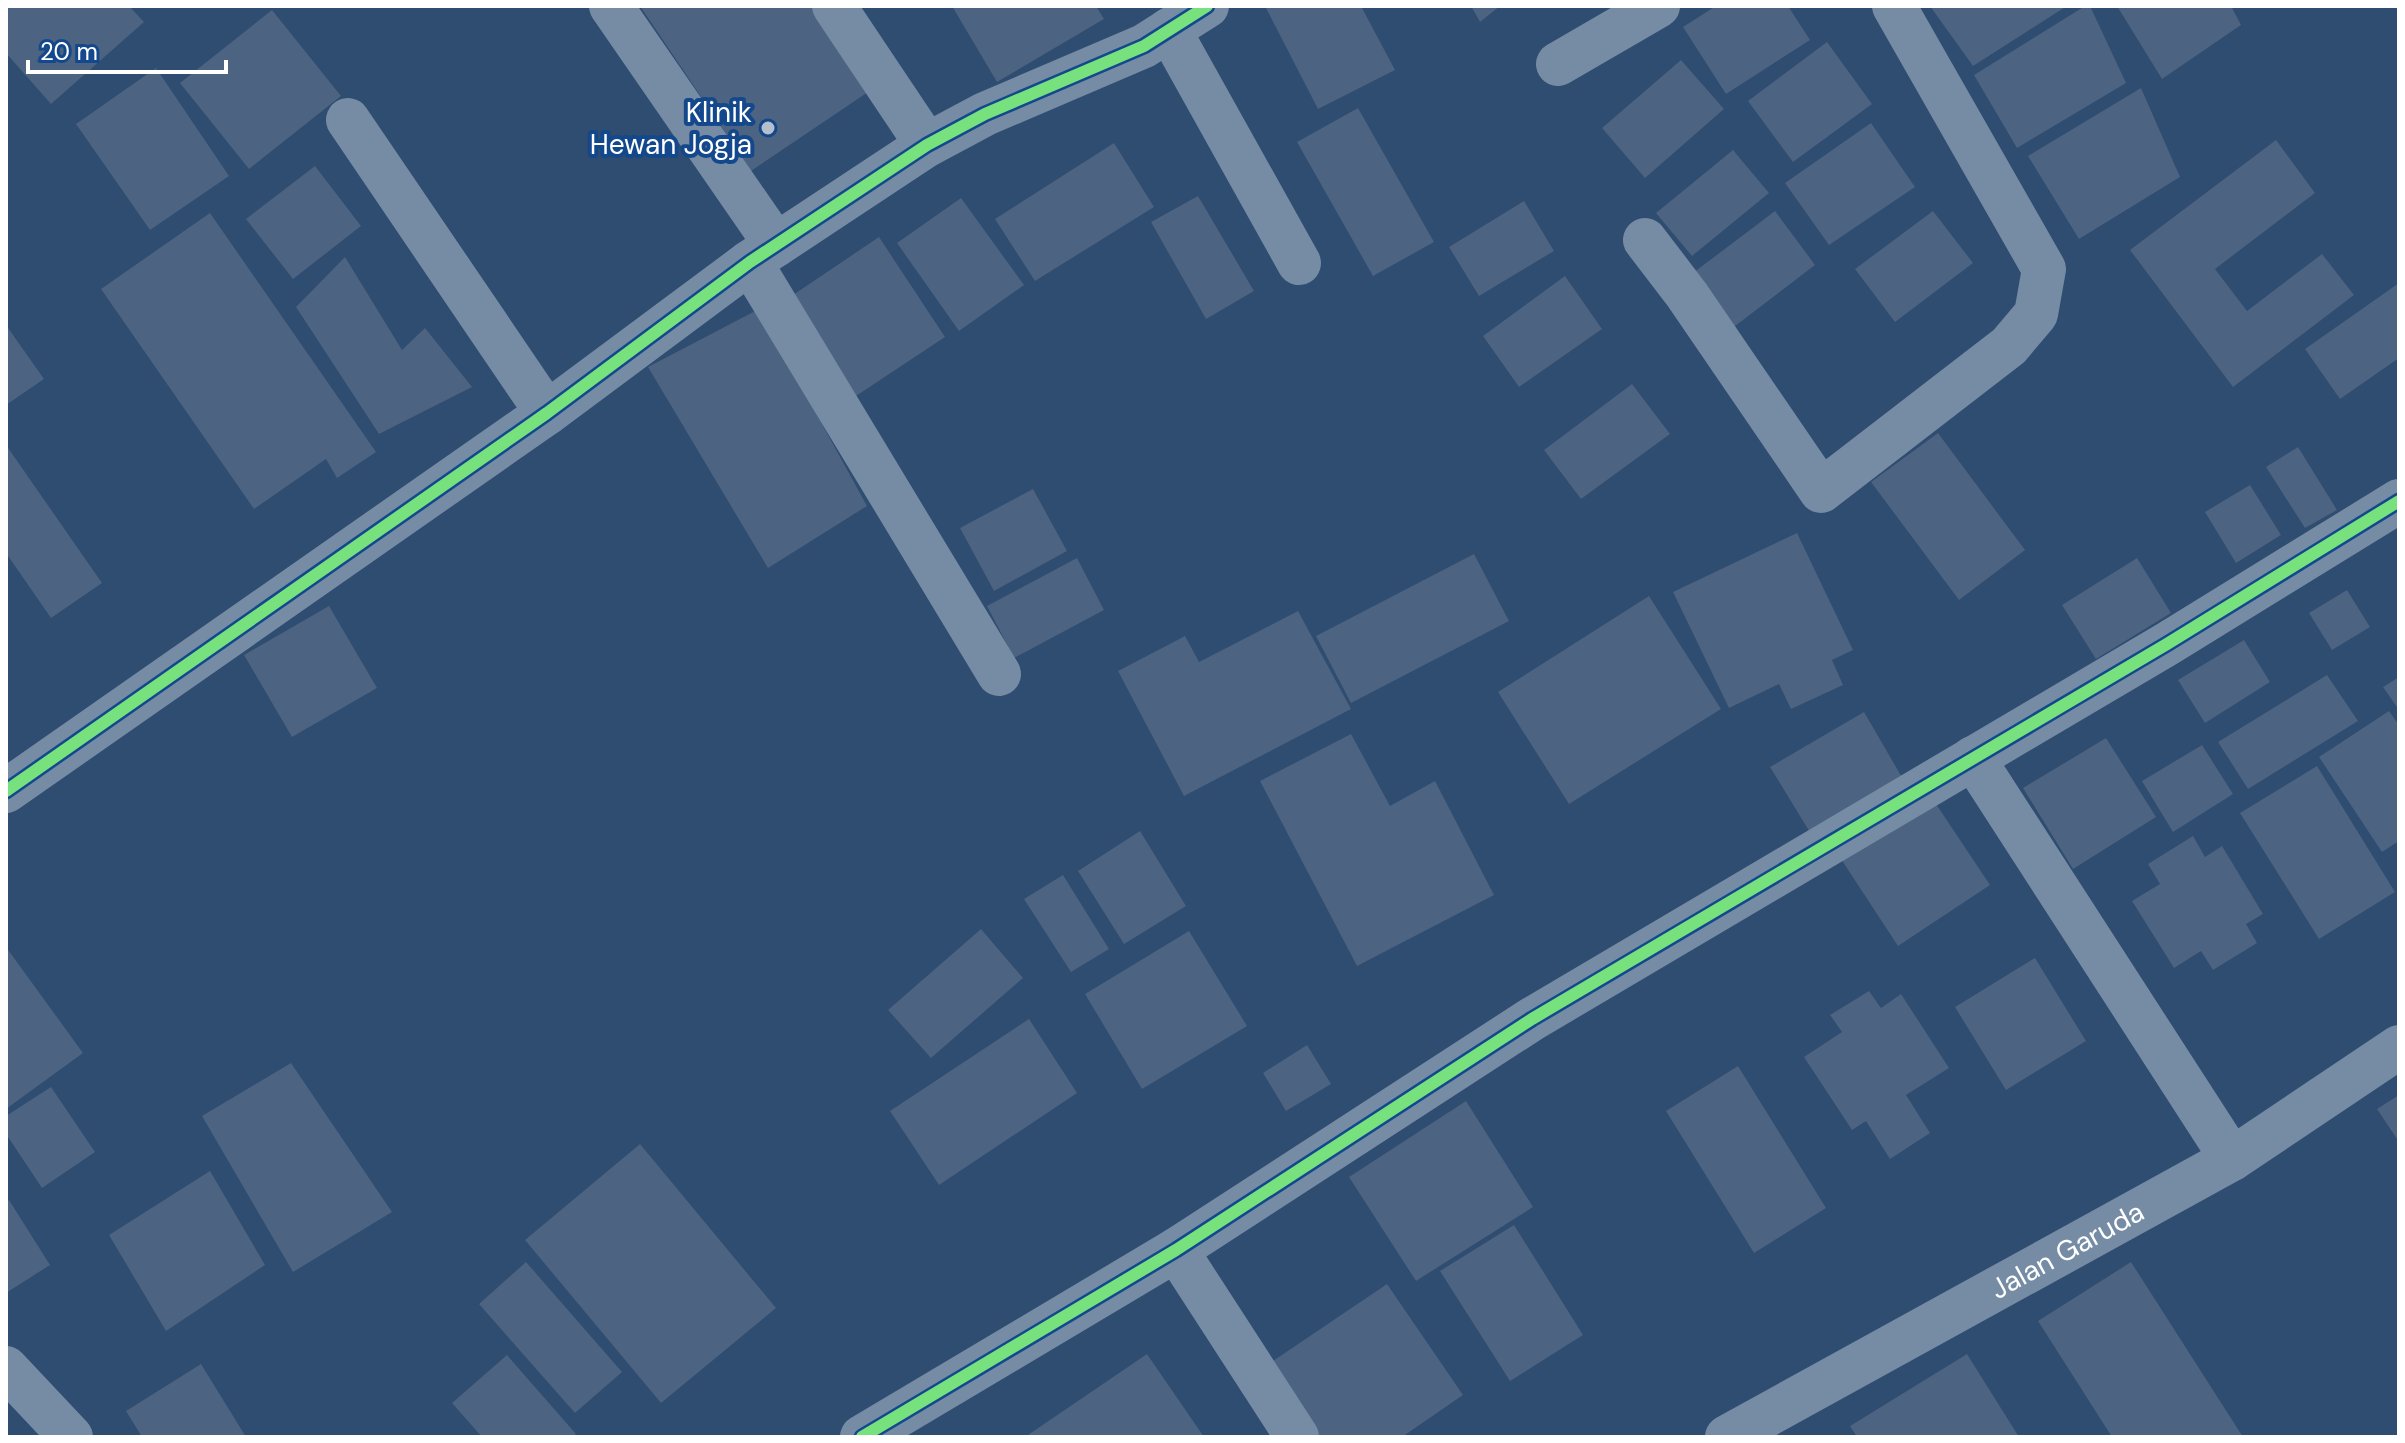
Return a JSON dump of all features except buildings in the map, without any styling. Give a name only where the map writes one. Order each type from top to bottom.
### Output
[{"type":"street","points":[[611,6],[763,253],[999,674]]},
{"type":"street","points":[[834,6],[927,145]]},
{"type":"street","points":[[6,791],[547,413],[763,253],[927,145],[985,114],[1144,46],[1207,6]]},
{"type":"street","points":[[1558,64],[1658,6]]},
{"type":"street","points":[[1645,240],[1687,295],[1821,491],[2009,346],[2036,314],[2044,269],[1894,6]]},
{"type":"street","points":[[1169,30],[1299,263]]},
{"type":"street","points":[[348,120],[547,413]]},
{"type":"street","points":[[862,1437],[1176,1250],[1532,1019],[2167,644],[2399,501]]},
{"type":"street","points":[[1973,758],[2232,1159]]},
{"type":"street","name":"Jalan Garuda","points":[[1727,1437],[2232,1159],[2399,1047]]},
{"type":"street","points":[[1176,1250],[1297,1437]]},
{"type":"street","points":[[6,1368],[71,1437]]},
{"type":"cycle path","points":[[6,791],[547,413],[750,262],[927,145],[985,114],[1144,46],[1207,6]]},
{"type":"cycle path","points":[[862,1437],[1176,1250],[1532,1019],[2167,644],[2399,501]]},
{"type":"place","name":"Klinik Hewan Jogja","points":[[768,128]]}]
